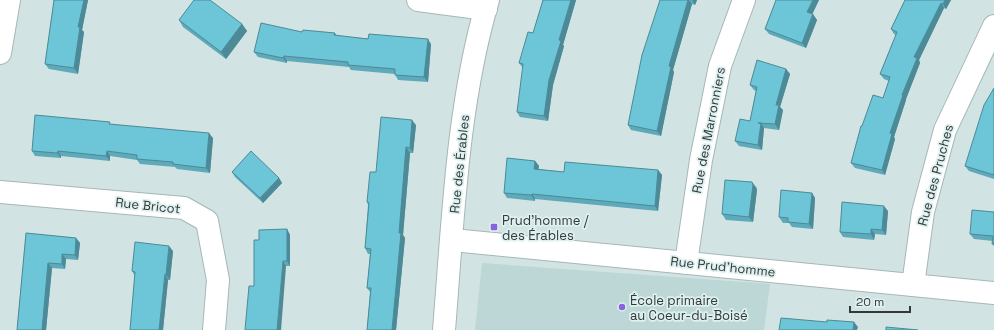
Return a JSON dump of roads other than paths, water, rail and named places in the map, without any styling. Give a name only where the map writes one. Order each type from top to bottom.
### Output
[{"type":"street","points":[[0,54],[9,0]]},
{"type":"street","points":[[418,0],[487,4]]},
{"type":"street","name":"Rue des Marronniers","points":[[686,263],[701,160],[720,66],[744,0]]},
{"type":"street","name":"Rue des Érables","points":[[444,330],[457,173],[472,67],[487,4]]},
{"type":"street","name":"Rue des Pruches","points":[[913,285],[923,212],[945,130],[994,26]]},
{"type":"street","name":"Rue Bricot","points":[[0,192],[184,208],[208,221],[218,280],[214,330]]},
{"type":"street","name":"Rue Prud'homme","points":[[452,240],[994,293]]},
{"type":"place","name":"Prud'homme / des Érables","points":[[494,227]]},
{"type":"place","name":"École primaire au Coeur‑du‑Boisé","points":[[622,307]]}]
